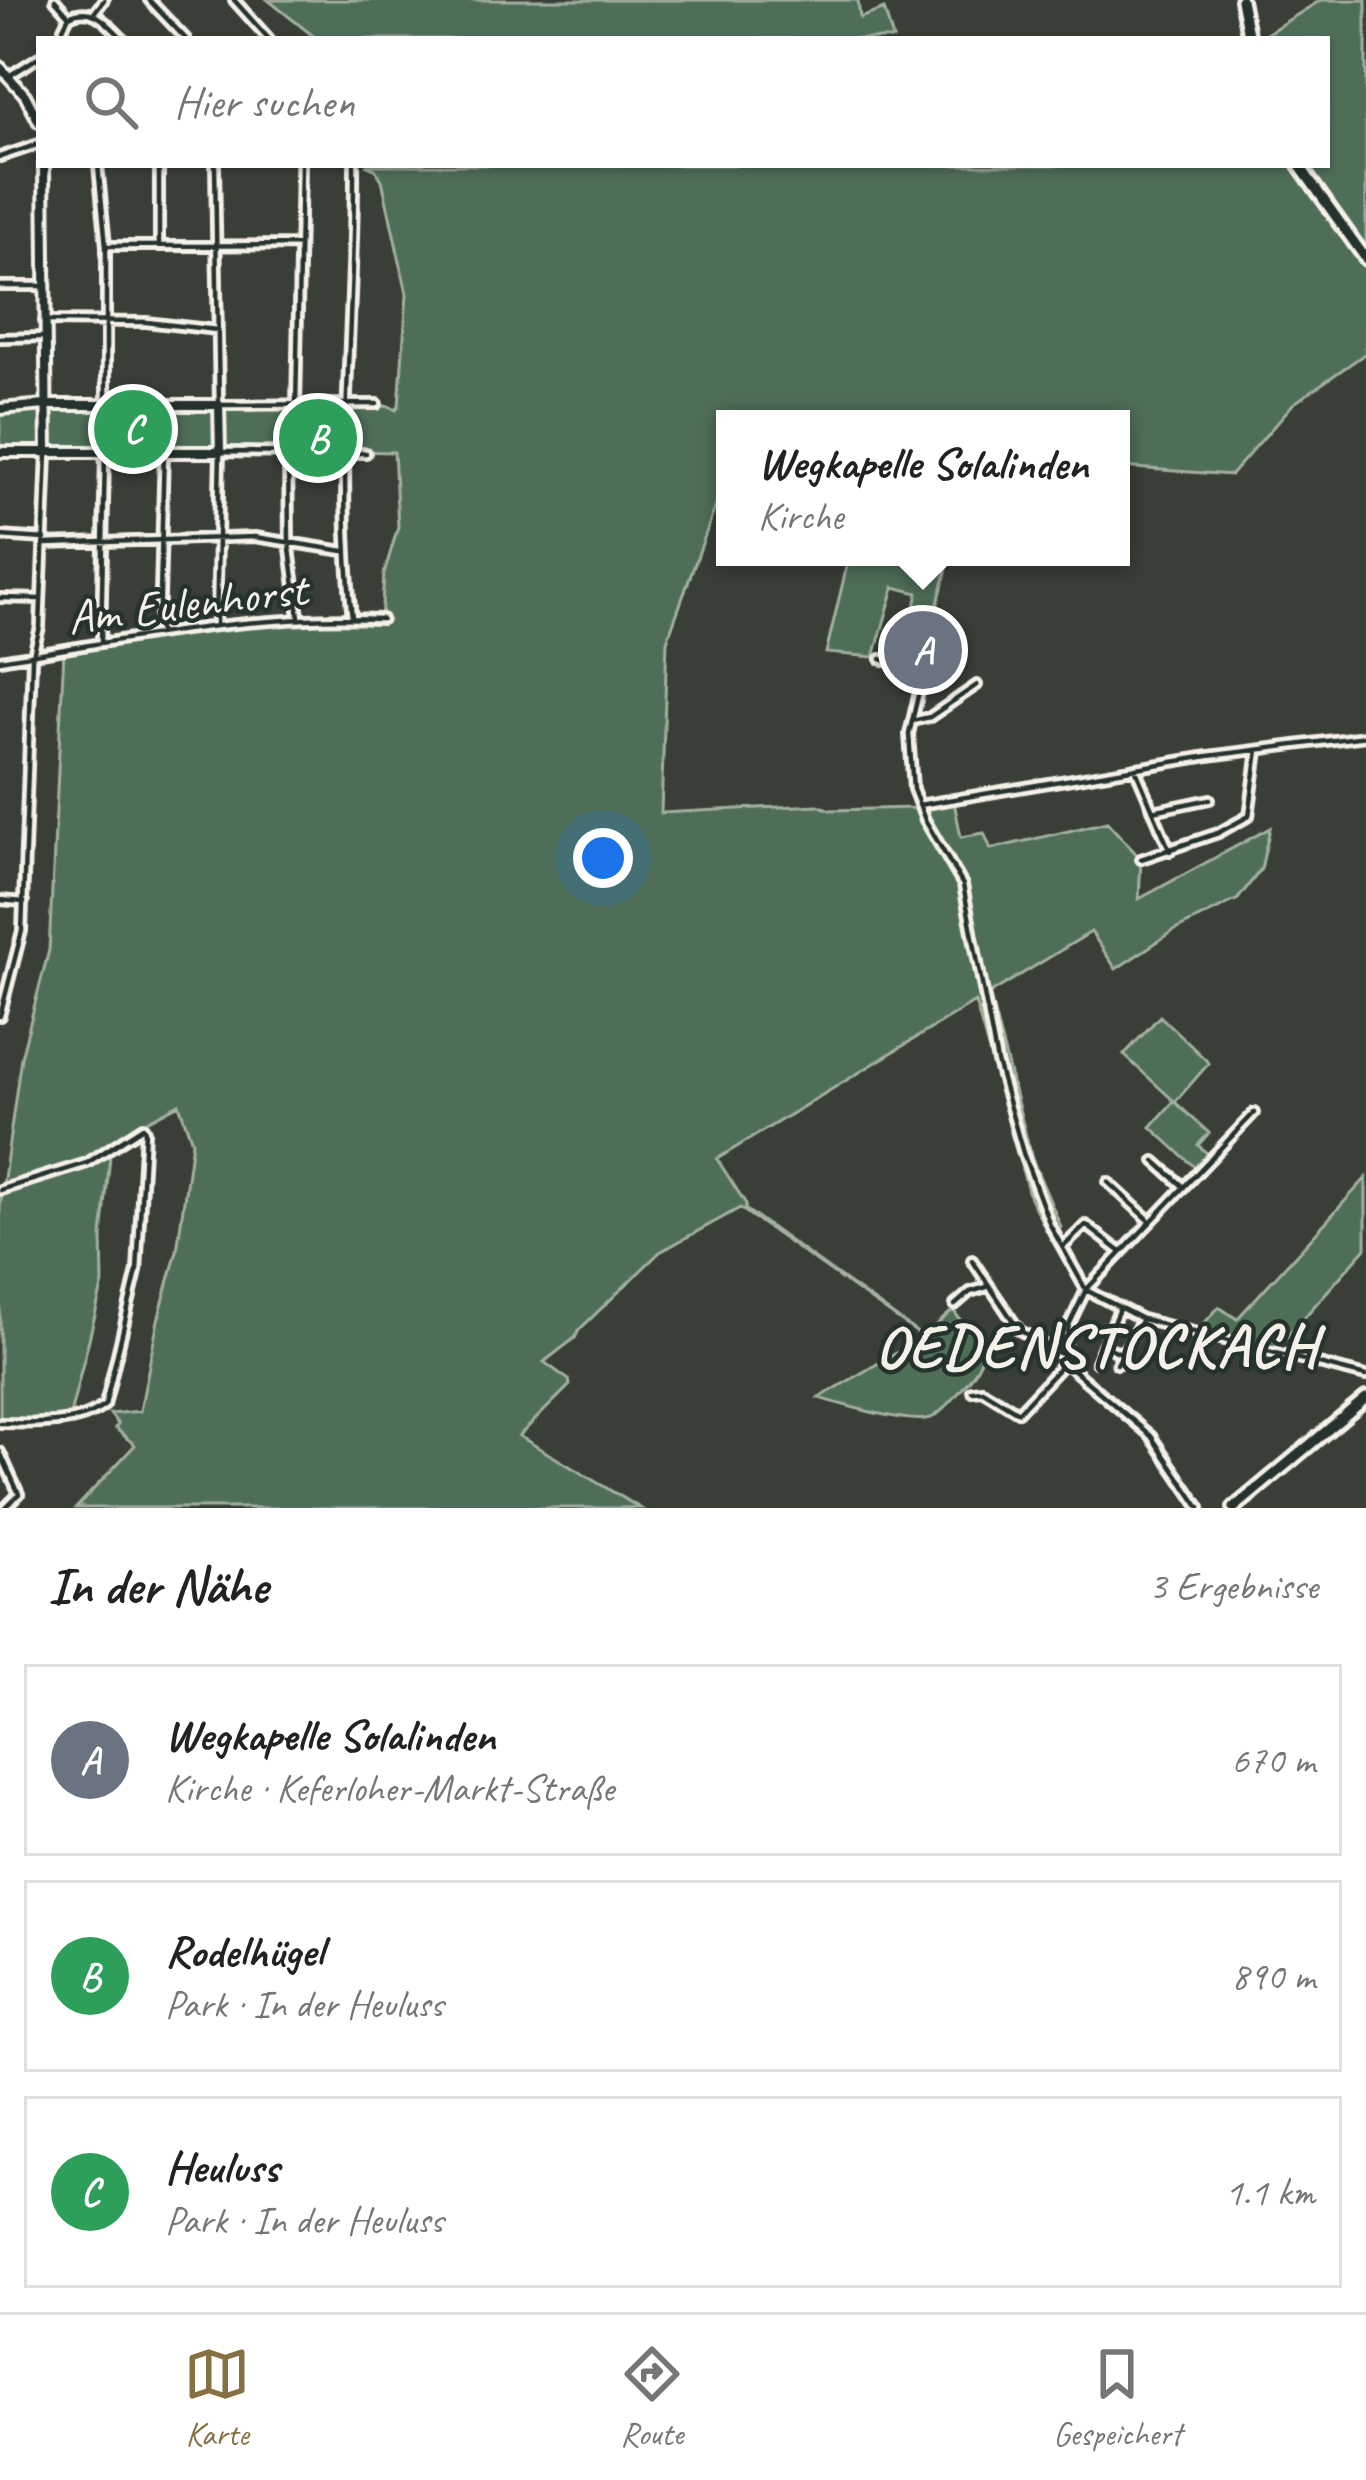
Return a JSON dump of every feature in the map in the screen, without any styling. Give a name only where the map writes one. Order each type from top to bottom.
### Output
[{"type":"main road","points":[[1241,0],[1249,36]]},
{"type":"main road","points":[[1302,168],[1366,259]]},
{"type":"main road","points":[[1234,1508],[1366,1398]]},
{"type":"street","points":[[55,0],[69,16]]},
{"type":"street","points":[[94,13],[104,0]]},
{"type":"street","points":[[149,0],[183,36]]},
{"type":"street","points":[[234,0],[266,36]]},
{"type":"street","points":[[64,36],[69,16],[82,11],[94,13],[120,36]]},
{"type":"street","points":[[9,76],[36,59]]},
{"type":"street","points":[[0,67],[25,95],[36,116]]},
{"type":"street","points":[[0,157],[36,145]]},
{"type":"street","points":[[0,1016],[22,931],[33,655],[45,542],[44,168]]},
{"type":"street","points":[[98,168],[106,246],[106,405]]},
{"type":"street","points":[[159,168],[159,245]]},
{"type":"street","points":[[215,168],[220,452],[216,624]]},
{"type":"street","points":[[296,406],[301,168]]},
{"type":"street","points":[[352,618],[345,551],[354,168]]},
{"type":"street","points":[[106,246],[300,245]]},
{"type":"street","points":[[0,286],[44,286]]},
{"type":"street","points":[[44,321],[146,322],[217,330]]},
{"type":"street","points":[[0,338],[44,338]]},
{"type":"street","points":[[0,410],[377,404]]},
{"type":"street","points":[[159,631],[164,451]]},
{"type":"street","points":[[0,452],[366,453]]},
{"type":"street","points":[[101,641],[105,454]]},
{"type":"street","points":[[288,454],[290,541],[299,617]]},
{"type":"street","points":[[0,536],[105,545],[219,537],[290,541],[345,551]]},
{"type":"street","points":[[0,598],[41,599]]},
{"type":"street","name":"Am Eulenhorst","points":[[0,661],[216,624],[299,617],[382,619]]},
{"type":"street","points":[[929,645],[909,758],[919,805],[965,891],[997,1062],[1038,1197],[1086,1290],[1142,1319],[1366,1376]]},
{"type":"street","points":[[881,659],[898,664],[918,687]]},
{"type":"street","points":[[912,721],[931,717],[977,685]]},
{"type":"street","points":[[919,805],[1258,749],[1366,736]]},
{"type":"street","points":[[1141,859],[1249,816],[1258,749]]},
{"type":"street","points":[[1135,768],[1170,850]]},
{"type":"street","points":[[1153,811],[1210,799]]},
{"type":"street","points":[[0,900],[24,902]]},
{"type":"street","points":[[972,1391],[982,1390],[1018,1412],[1064,1359],[1069,1324],[1086,1290],[1254,1113]]},
{"type":"street","points":[[0,1190],[87,1163],[143,1127],[146,1163],[137,1271],[105,1406],[50,1422],[0,1423]]},
{"type":"street","points":[[1155,1161],[1184,1186]]},
{"type":"street","points":[[1108,1182],[1150,1221]]},
{"type":"street","points":[[1063,1247],[1087,1225],[1121,1252]]},
{"type":"street","points":[[972,1260],[1019,1330],[1064,1359],[1151,1436],[1200,1508]]},
{"type":"street","points":[[956,1305],[970,1292],[987,1287]]},
{"type":"street","points":[[1096,1362],[1119,1309]]},
{"type":"street","points":[[1118,1364],[1142,1319]]},
{"type":"street","points":[[1103,1346],[1123,1354]]},
{"type":"street","points":[[0,1452],[19,1494],[5,1508]]},
{"type":"green space","points":[[268,0],[858,0],[860,18],[884,9],[892,36],[313,36]]},
{"type":"green space","points":[[1321,0],[1366,0],[1366,353],[1293,404],[1231,475],[1130,468],[1130,410],[716,410],[716,505],[667,641],[661,813],[818,805],[830,810],[916,808],[954,802],[961,837],[984,833],[991,849],[1107,822],[1141,859],[1139,899],[1270,828],[1261,869],[1238,899],[1175,930],[1116,969],[1091,932],[989,994],[1032,1159],[1061,1227],[1057,1231],[1031,1172],[986,996],[980,999],[1004,1106],[975,1002],[717,1159],[745,1209],[919,1334],[740,1208],[660,1252],[575,1338],[544,1362],[570,1385],[519,1436],[640,1508],[76,1508],[135,1445],[115,1428],[118,1424],[110,1414],[140,1411],[177,1251],[192,1142],[179,1104],[130,1130],[111,1146],[102,1237],[103,1283],[70,1415],[0,1421],[0,1207],[21,1057],[49,950],[64,650],[219,625],[381,620],[384,574],[398,527],[394,452],[349,451],[351,407],[396,410],[399,406],[407,294],[382,180],[372,168],[1330,168],[1330,36],[1263,36]]},
{"type":"green space","points":[[50,407],[214,408],[217,447],[49,449]]},
{"type":"green space","points":[[342,407],[344,450],[224,450],[222,409]]},
{"type":"green space","points":[[43,408],[44,448],[0,451],[0,411]]},
{"type":"green space","points":[[847,566],[948,566],[930,634],[910,628],[918,593],[894,587],[874,657],[826,653]]},
{"type":"green space","points":[[1160,1016],[1209,1063],[1175,1102],[1209,1133],[1198,1145],[1211,1157],[1198,1170],[1151,1127],[1174,1101],[1124,1055]]},
{"type":"green space","points":[[1019,1158],[1053,1235],[1050,1237],[1030,1198]]},
{"type":"green space","points":[[1366,1178],[1366,1248],[1275,1350],[1206,1329],[1197,1331],[1219,1307],[1237,1319]]},
{"type":"green space","points":[[953,1310],[984,1343],[984,1349],[970,1379],[933,1417],[895,1417],[819,1398],[923,1337]]},
{"type":"place","name":"Heuluss","points":[[133,429]]},
{"type":"place","name":"Rodelhügel","points":[[318,438]]},
{"type":"place","name":"Wegkapelle Solalinden","points":[[923,650]]},
{"type":"district","name":"OEDENSTOCKACH","points":[[1097,1345]]}]
